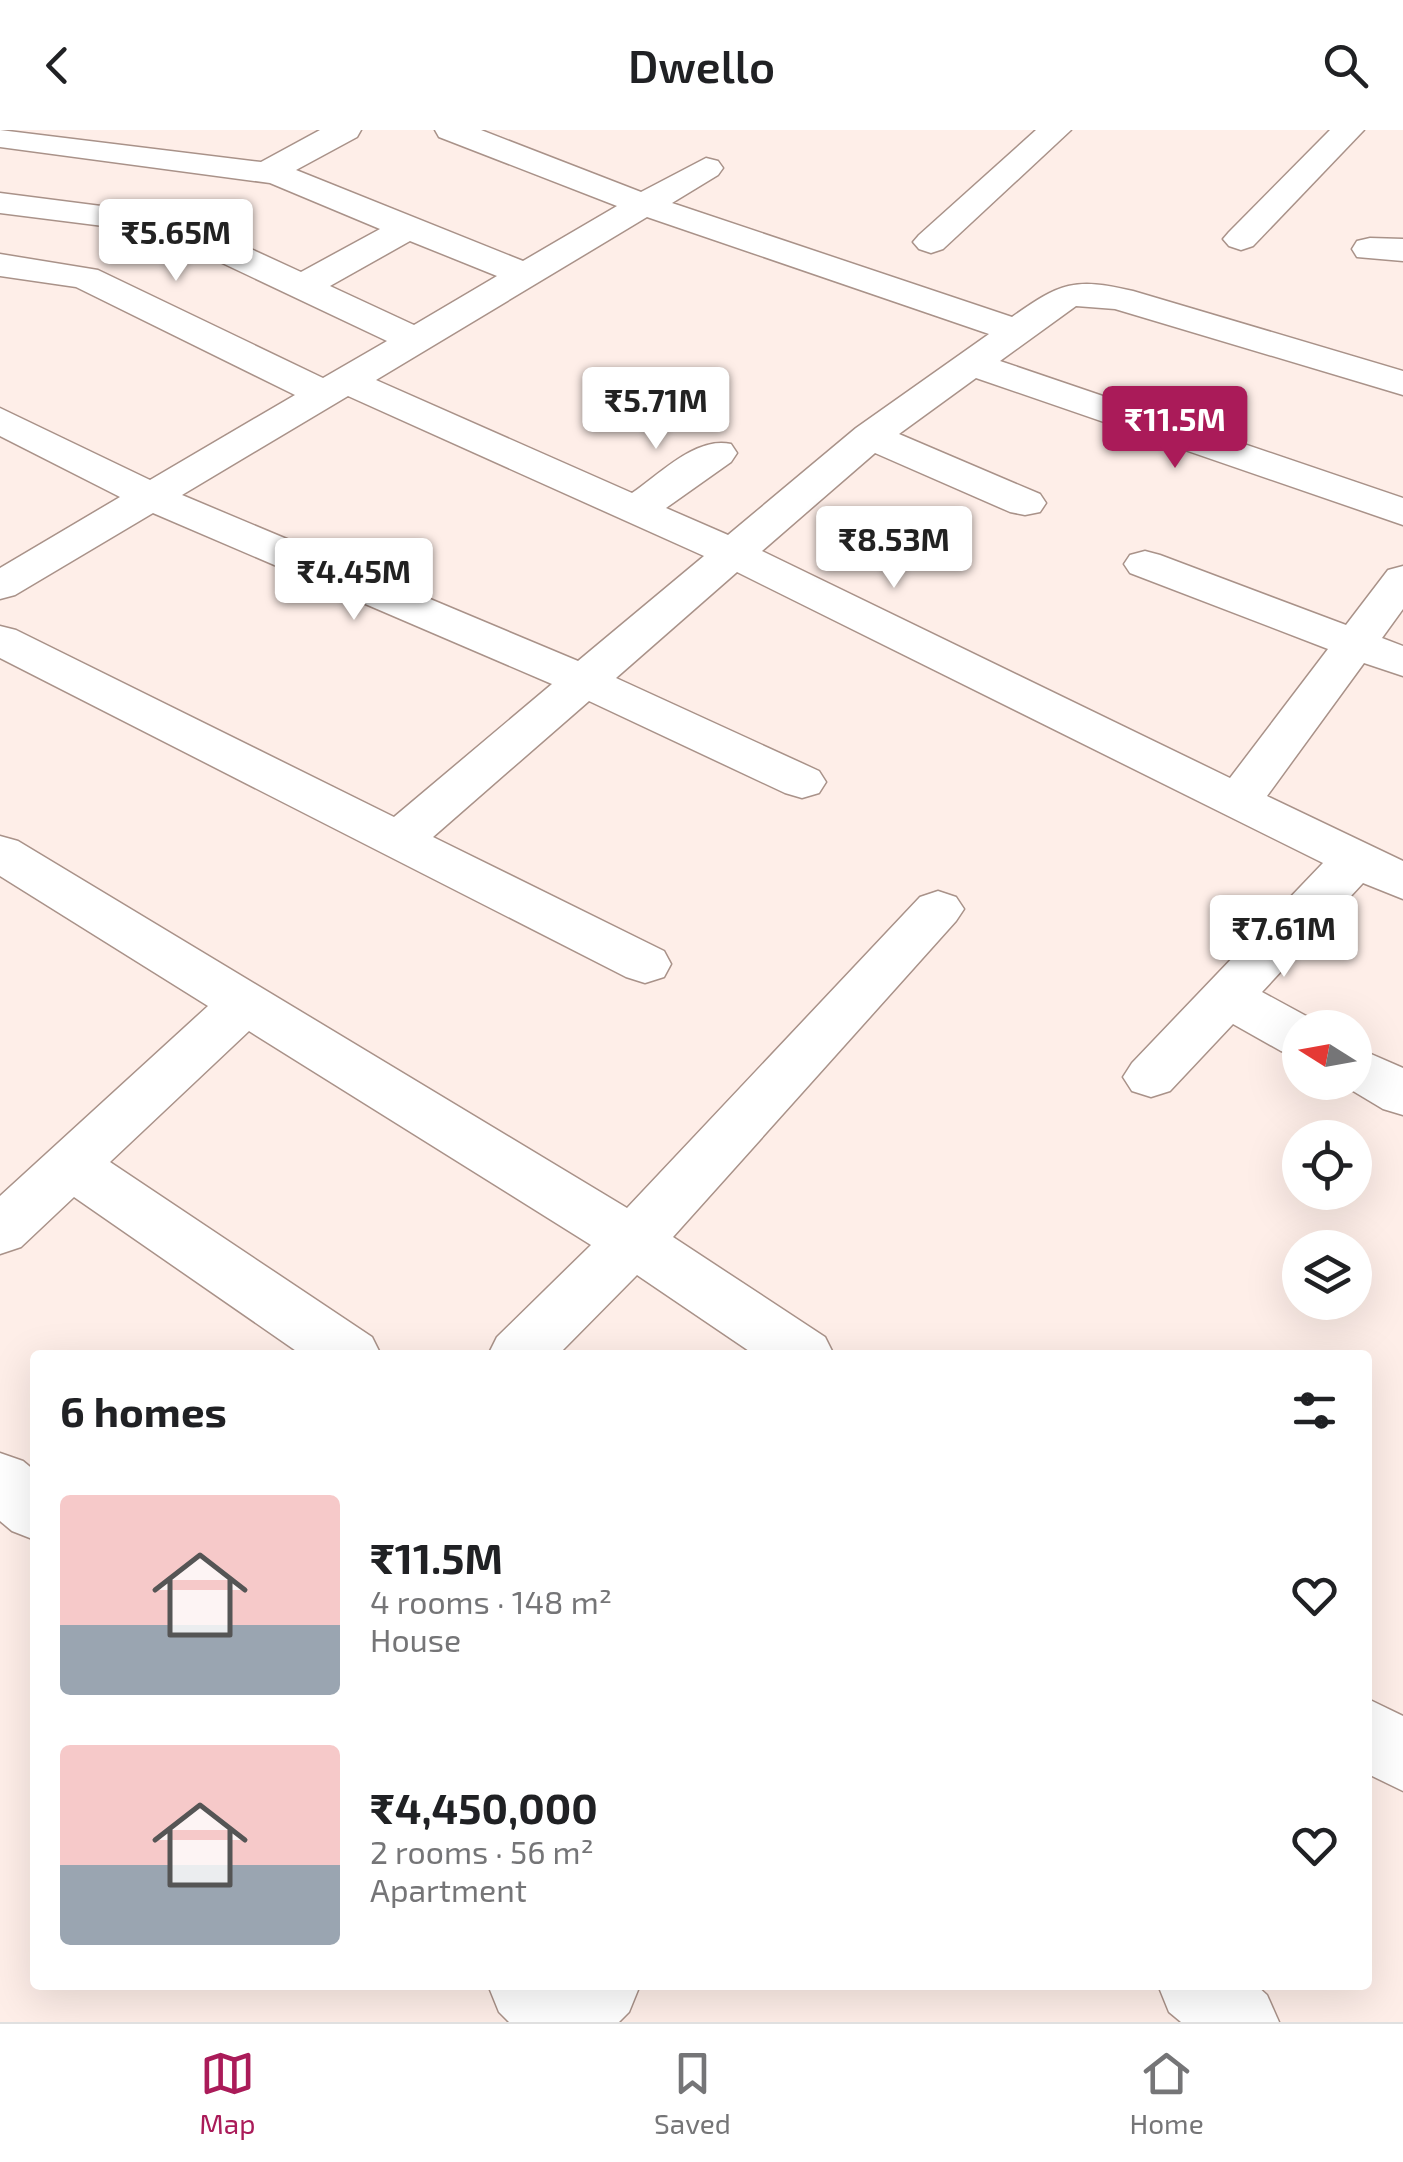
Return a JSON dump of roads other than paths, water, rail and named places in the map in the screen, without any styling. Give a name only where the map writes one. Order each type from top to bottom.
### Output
[{"type":"street","points":[[267,172],[344,130]]},
{"type":"street","points":[[931,242],[1056,130]]},
{"type":"street","points":[[1241,239],[1348,130]]},
{"type":"street","points":[[459,131],[644,205],[1014,330]]},
{"type":"street","points":[[0,137],[267,172],[525,276]]},
{"type":"street","points":[[7,211],[81,148]]},
{"type":"street","points":[[0,586],[706,168]]},
{"type":"street","points":[[7,211],[166,223],[416,340]]},
{"type":"street","points":[[305,285],[409,227]]},
{"type":"street","points":[[0,265],[85,278],[635,510],[730,552],[1403,882]]},
{"type":"street","points":[[398,840],[870,436],[1066,296],[1091,294],[1403,384]]},
{"type":"street","points":[[970,363],[1403,512]]},
{"type":"street","points":[[0,420],[151,497],[585,681],[802,782]]},
{"type":"street","points":[[870,436],[1025,503]]},
{"type":"street","points":[[635,510],[717,453]]},
{"type":"street","points":[[1145,564],[1403,662]]},
{"type":"street","points":[[1238,802],[1403,579]]},
{"type":"street","points":[[0,640],[645,964]]},
{"type":"street","points":[[0,853],[633,1241],[796,1350]]},
{"type":"street","points":[[1152,1078],[1356,859]]},
{"type":"street","points":[[524,1350],[633,1241],[938,909]]},
{"type":"street","points":[[1227,997],[1282,1027]]},
{"type":"street","points":[[0,1231],[243,1005]]},
{"type":"street","points":[[1372,1077],[1403,1094]]},
{"type":"street","points":[[71,1165],[343,1350]]},
{"type":"street","points":[[0,1481],[30,1507]]},
{"type":"street","points":[[1372,1736],[1403,1756]]},
{"type":"street","points":[[531,1990],[562,2022],[597,1990]]},
{"type":"street","points":[[1202,1990],[1240,2022]]}]
